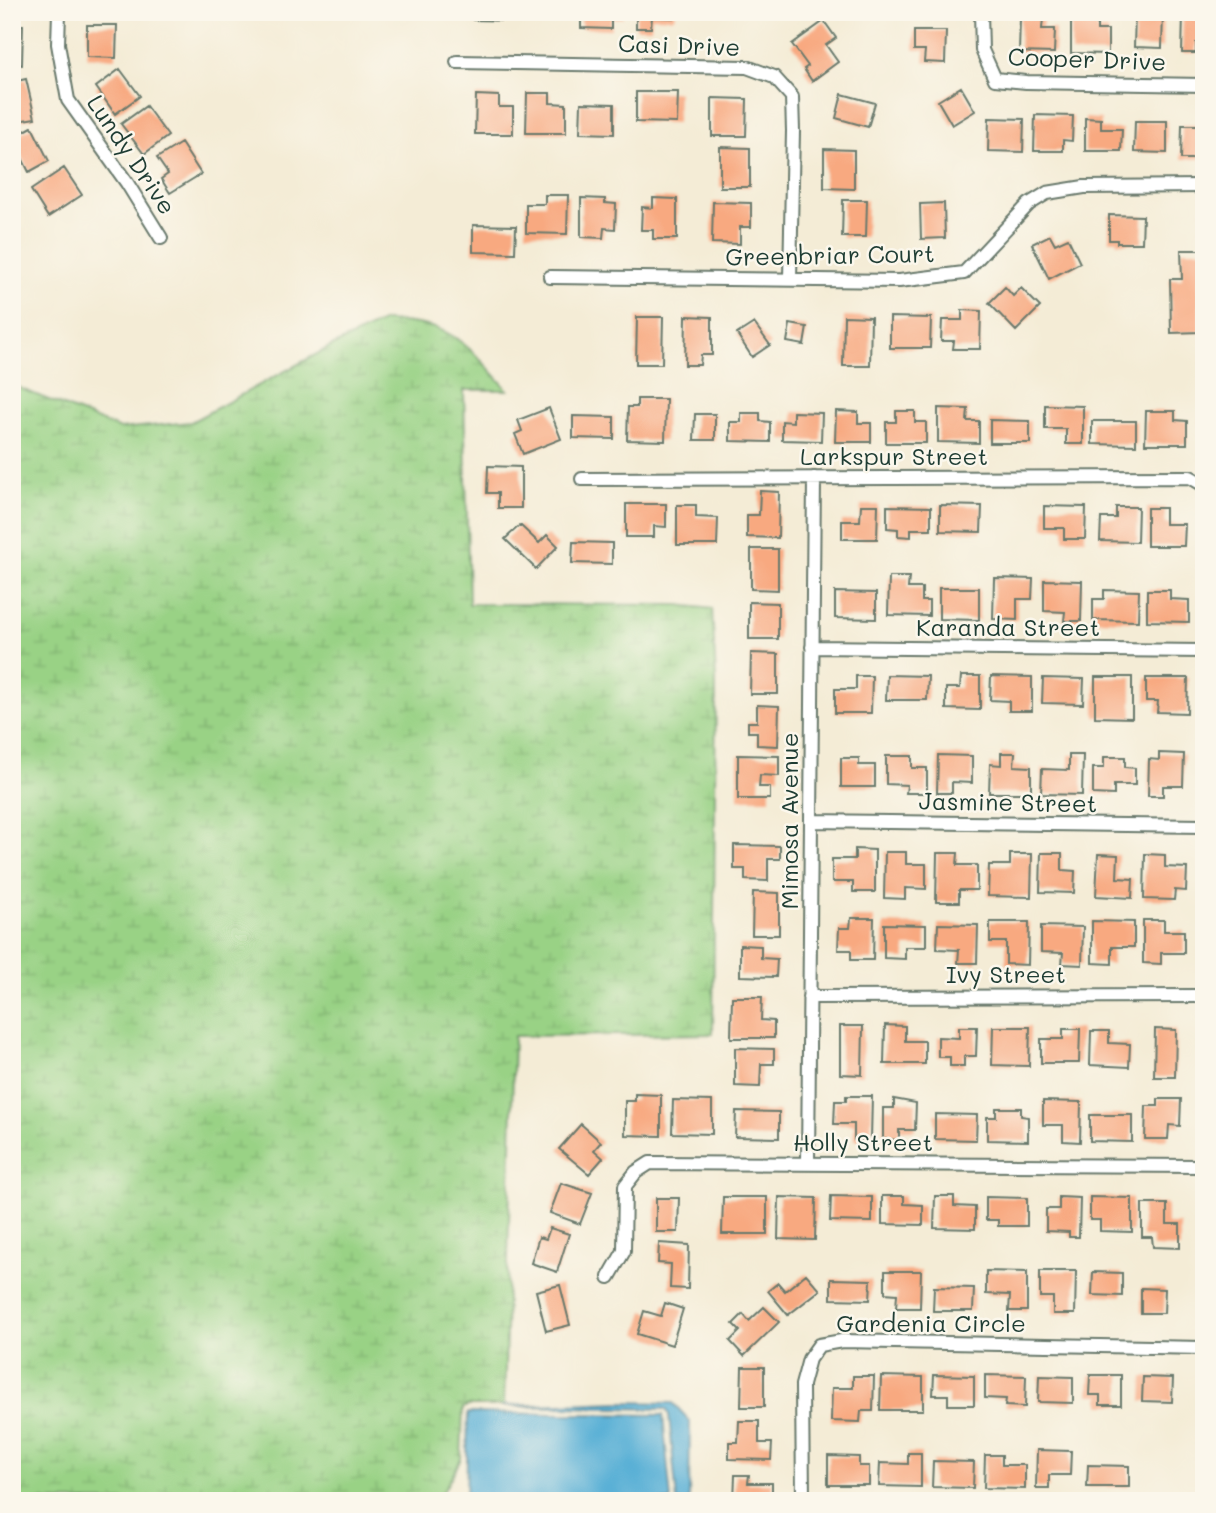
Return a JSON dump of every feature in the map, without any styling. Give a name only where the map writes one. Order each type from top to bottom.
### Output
[{"type":"street","name":"Lundy Drive","points":[[59,12],[58,44],[68,100],[127,183],[161,238]]},
{"type":"street","name":"Cooper Drive","points":[[981,12],[982,50],[995,79],[1026,82],[1204,85]]},
{"type":"street","name":"Casi Drive","points":[[457,62],[747,67],[774,77],[792,97],[790,279]]},
{"type":"street","name":"Greenbriar Court","points":[[550,277],[899,281],[964,272],[1029,204],[1047,193],[1084,187],[1204,186]]},
{"type":"street","name":"Larkspur Street","points":[[582,479],[1190,477],[1204,485]]},
{"type":"street","name":"Mimosa Avenue","points":[[808,1164],[814,478]]},
{"type":"street","name":"Karanda Street","points":[[812,647],[1204,651]]},
{"type":"street","name":"Jasmine Street","points":[[811,821],[1204,826]]},
{"type":"street","name":"Ivy Street","points":[[809,997],[1204,996]]},
{"type":"street","name":"Holly Street","points":[[609,1277],[624,1251],[625,1186],[636,1172],[650,1163],[1204,1166]]},
{"type":"street","name":"Gardenia Circle","points":[[803,1501],[802,1385],[809,1359],[819,1345],[842,1341],[1204,1348]]},
{"type":"green space","points":[[384,321],[425,325],[448,333],[476,355],[508,390],[464,390],[469,604],[679,605],[712,609],[716,679],[713,1034],[514,1036],[504,1406],[463,1408],[461,1459],[438,1501],[12,1501],[12,385],[120,429],[191,422]]},
{"type":"water","points":[[673,1403],[690,1421],[689,1501],[677,1501],[669,1415],[666,1409],[501,1406]]},
{"type":"water","points":[[468,1413],[663,1415],[671,1501],[466,1501]]},
{"type":"building","points":[[473,12],[517,12],[517,21],[473,20]]},
{"type":"building","points":[[581,12],[623,12],[623,18],[611,18],[611,29],[581,28]]},
{"type":"building","points":[[636,12],[675,12],[674,18],[652,17],[651,28],[636,28]]},
{"type":"building","points":[[914,12],[947,12],[947,16],[914,16]]},
{"type":"building","points":[[1135,13],[1163,13],[1162,48],[1134,47]]},
{"type":"building","points":[[1183,14],[1204,15],[1204,43],[1196,43],[1196,53],[1182,53]]},
{"type":"building","points":[[1020,18],[1043,18],[1042,29],[1055,29],[1054,53],[1019,52]]},
{"type":"building","points":[[1071,20],[1097,21],[1097,30],[1108,30],[1108,54],[1071,53]]},
{"type":"building","points":[[824,21],[836,38],[826,45],[838,62],[812,81],[804,69],[808,66],[792,44]]},
{"type":"building","points":[[12,25],[23,25],[22,65],[12,64]]},
{"type":"building","points":[[87,25],[117,25],[116,58],[87,57]]},
{"type":"building","points":[[914,31],[946,31],[945,63],[924,62],[925,50],[914,50]]},
{"type":"building","points":[[120,69],[140,96],[115,114],[96,87]]},
{"type":"building","points":[[26,79],[35,118],[12,122],[12,82]]},
{"type":"building","points":[[961,87],[975,111],[952,125],[938,101]]},
{"type":"building","points":[[636,92],[678,92],[677,123],[636,122]]},
{"type":"building","points":[[527,93],[550,93],[550,103],[566,104],[566,133],[526,133]]},
{"type":"building","points":[[842,94],[875,103],[868,127],[836,118]]},
{"type":"building","points":[[476,95],[499,96],[499,107],[513,107],[513,134],[475,134]]},
{"type":"building","points":[[712,98],[747,99],[746,136],[712,136]]},
{"type":"building","points":[[581,103],[614,104],[614,134],[580,133]]},
{"type":"building","points":[[146,106],[168,136],[144,154],[121,124]]},
{"type":"building","points":[[1035,115],[1073,116],[1072,141],[1063,140],[1063,151],[1034,151]]},
{"type":"building","points":[[989,118],[1024,119],[1023,152],[988,151]]},
{"type":"building","points":[[1085,118],[1101,119],[1101,129],[1122,129],[1121,151],[1085,151]]},
{"type":"building","points":[[1135,121],[1167,121],[1167,153],[1134,152]]},
{"type":"building","points":[[1182,125],[1204,125],[1204,159],[1181,159]]},
{"type":"building","points":[[32,127],[49,161],[29,172],[12,138]]},
{"type":"building","points":[[181,143],[201,174],[170,193],[161,179],[168,174],[157,158]]},
{"type":"building","points":[[720,147],[750,148],[750,187],[720,187]]},
{"type":"building","points":[[824,149],[854,150],[854,189],[824,188]]},
{"type":"building","points":[[64,168],[82,195],[48,217],[31,190]]},
{"type":"building","points":[[545,195],[568,195],[567,234],[526,233],[526,204],[545,204]]},
{"type":"building","points":[[581,198],[605,199],[605,203],[616,204],[615,229],[604,228],[603,238],[581,237]]},
{"type":"building","points":[[653,198],[677,199],[677,239],[653,239],[653,230],[641,230],[642,207],[653,208]]},
{"type":"building","points":[[843,200],[867,200],[866,237],[842,237]]},
{"type":"building","points":[[713,202],[751,203],[751,227],[740,227],[740,244],[712,243]]},
{"type":"building","points":[[944,203],[945,238],[921,239],[920,204]]},
{"type":"building","points":[[1109,215],[1143,216],[1142,243],[1117,243],[1117,240],[1109,240]]},
{"type":"building","points":[[473,225],[516,226],[515,253],[473,252]]},
{"type":"building","points":[[1050,235],[1055,244],[1068,238],[1080,263],[1049,279],[1032,244]]},
{"type":"building","points":[[1181,250],[1204,250],[1204,281],[1199,281],[1200,332],[1171,333],[1170,279],[1182,279]]},
{"type":"building","points":[[1005,287],[1013,296],[1021,288],[1040,307],[1016,331],[989,303]]},
{"type":"building","points":[[962,310],[981,311],[980,349],[953,349],[954,341],[941,341],[942,320],[962,320]]},
{"type":"building","points":[[686,316],[712,317],[712,355],[701,355],[700,365],[685,365]]},
{"type":"building","points":[[844,316],[871,317],[870,366],[843,366]]},
{"type":"building","points":[[637,317],[663,317],[662,364],[636,364]]},
{"type":"building","points":[[890,317],[931,318],[930,348],[890,348]]},
{"type":"building","points":[[754,323],[770,345],[752,357],[737,334]]},
{"type":"building","points":[[790,324],[807,327],[804,345],[787,342]]},
{"type":"building","points":[[637,399],[666,399],[665,441],[627,440],[628,407],[637,407]]},
{"type":"building","points":[[1045,405],[1083,406],[1083,444],[1066,444],[1066,429],[1045,429]]},
{"type":"building","points":[[1200,405],[1204,405],[1204,426],[1200,426]]},
{"type":"building","points":[[549,408],[561,439],[523,454],[515,434],[522,431],[518,420]]},
{"type":"building","points":[[938,408],[968,409],[967,421],[979,421],[979,443],[938,442]]},
{"type":"building","points":[[836,411],[858,412],[858,423],[871,423],[871,442],[835,442]]},
{"type":"building","points":[[896,411],[915,411],[915,422],[926,422],[926,443],[886,443],[886,422],[896,422]]},
{"type":"building","points":[[1146,411],[1175,411],[1175,420],[1187,421],[1187,444],[1145,444]]},
{"type":"building","points":[[793,412],[822,413],[821,441],[782,440],[782,421],[793,422]]},
{"type":"building","points":[[741,413],[760,413],[760,421],[770,422],[770,442],[730,441],[730,422],[741,422]]},
{"type":"building","points":[[695,414],[715,414],[715,440],[694,440]]},
{"type":"building","points":[[573,416],[614,417],[614,439],[573,438]]},
{"type":"building","points":[[990,420],[1030,421],[1030,443],[990,443]]},
{"type":"building","points":[[1092,421],[1136,421],[1136,445],[1092,444]]},
{"type":"building","points":[[488,466],[521,467],[521,508],[498,508],[498,493],[487,493]]},
{"type":"building","points":[[760,491],[779,492],[778,538],[747,537],[747,515],[759,515]]},
{"type":"building","points":[[626,504],[666,504],[666,527],[654,526],[654,537],[626,537]]},
{"type":"building","points":[[677,505],[696,505],[696,517],[718,518],[717,545],[677,545]]},
{"type":"building","points":[[861,505],[878,505],[877,539],[842,539],[842,521],[860,521]]},
{"type":"building","points":[[940,505],[982,506],[981,532],[940,531]]},
{"type":"building","points":[[887,506],[931,507],[931,529],[911,529],[911,537],[898,536],[898,529],[887,528]]},
{"type":"building","points":[[1044,506],[1086,507],[1085,539],[1064,539],[1064,528],[1044,528]]},
{"type":"building","points":[[1116,507],[1138,507],[1137,542],[1100,541],[1101,518],[1116,518]]},
{"type":"building","points":[[1147,508],[1165,508],[1165,524],[1185,524],[1184,546],[1147,546]]},
{"type":"building","points":[[520,525],[539,543],[547,535],[558,546],[536,569],[505,539]]},
{"type":"building","points":[[573,542],[612,543],[612,564],[572,563]]},
{"type":"building","points":[[751,549],[778,549],[778,590],[751,589]]},
{"type":"building","points":[[889,577],[909,577],[908,588],[922,588],[922,601],[929,601],[929,616],[888,615]]},
{"type":"building","points":[[994,578],[1033,579],[1032,599],[1017,599],[1017,620],[993,619]]},
{"type":"building","points":[[1044,580],[1082,581],[1081,621],[1064,621],[1065,612],[1044,611]]},
{"type":"building","points":[[939,588],[979,588],[979,620],[939,619]]},
{"type":"building","points":[[1104,590],[1139,591],[1138,621],[1093,620],[1093,599],[1104,599]]},
{"type":"building","points":[[1147,590],[1170,590],[1170,599],[1189,600],[1189,622],[1147,621]]},
{"type":"building","points":[[835,592],[876,593],[876,619],[835,618]]},
{"type":"building","points":[[749,602],[778,603],[778,639],[749,639]]},
{"type":"building","points":[[751,653],[778,654],[778,694],[750,694]]},
{"type":"building","points":[[887,675],[928,676],[927,700],[886,700]]},
{"type":"building","points":[[856,676],[872,676],[871,713],[835,713],[835,689],[856,689]]},
{"type":"building","points":[[961,676],[980,676],[980,710],[946,709],[946,688],[960,688]]},
{"type":"building","points":[[991,676],[1032,677],[1032,711],[1009,711],[1009,701],[990,700]]},
{"type":"building","points":[[1095,677],[1132,677],[1132,718],[1095,717]]},
{"type":"building","points":[[1043,678],[1084,679],[1083,704],[1042,703]]},
{"type":"building","points":[[1146,678],[1188,678],[1187,713],[1157,712],[1158,701],[1146,701]]},
{"type":"building","points":[[757,705],[779,706],[778,746],[757,745],[757,732],[748,732],[748,722],[757,722]]},
{"type":"building","points":[[1001,753],[1015,753],[1014,766],[1031,767],[1031,793],[989,793],[990,764],[1001,765]]},
{"type":"building","points":[[1159,753],[1184,754],[1183,786],[1163,786],[1163,796],[1148,796],[1149,759],[1159,760]]},
{"type":"building","points":[[738,755],[779,756],[779,776],[760,775],[759,787],[770,787],[770,799],[738,799]]},
{"type":"building","points":[[938,755],[972,756],[972,783],[952,782],[952,793],[937,793]]},
{"type":"building","points":[[1069,755],[1083,755],[1082,795],[1041,794],[1042,769],[1069,770]]},
{"type":"building","points":[[886,756],[912,756],[912,768],[927,768],[927,793],[906,793],[907,785],[886,784]]},
{"type":"building","points":[[1104,757],[1125,757],[1125,767],[1135,768],[1135,785],[1114,785],[1114,795],[1093,794],[1093,768],[1104,768]]},
{"type":"building","points":[[841,758],[859,758],[859,765],[875,765],[875,787],[841,787]]},
{"type":"building","points":[[734,845],[780,846],[780,859],[768,859],[768,881],[745,880],[745,869],[734,869]]},
{"type":"building","points":[[855,849],[875,850],[875,892],[853,892],[853,882],[832,882],[832,859],[855,859]]},
{"type":"building","points":[[885,852],[906,852],[906,864],[926,864],[926,889],[905,888],[905,899],[884,898]]},
{"type":"building","points":[[937,853],[958,853],[957,865],[977,865],[977,890],[959,890],[959,902],[936,902]]},
{"type":"building","points":[[1041,853],[1062,853],[1062,870],[1075,871],[1074,893],[1040,892]]},
{"type":"building","points":[[1010,854],[1032,854],[1031,897],[988,896],[989,865],[1010,865]]},
{"type":"building","points":[[1098,854],[1118,855],[1117,878],[1133,879],[1132,898],[1096,896]]},
{"type":"building","points":[[1145,854],[1165,855],[1165,867],[1187,868],[1186,891],[1175,890],[1174,900],[1144,899]]},
{"type":"building","points":[[753,892],[779,893],[779,935],[752,935]]},
{"type":"building","points":[[851,918],[874,918],[873,960],[851,960],[851,950],[838,950],[839,928],[850,928]]},
{"type":"building","points":[[1143,920],[1164,920],[1164,931],[1184,931],[1184,953],[1161,953],[1161,964],[1143,963]]},
{"type":"building","points":[[1092,921],[1134,922],[1134,947],[1112,947],[1112,964],[1092,963]]},
{"type":"building","points":[[990,922],[1029,922],[1028,965],[1006,964],[1006,942],[990,942]]},
{"type":"building","points":[[884,924],[926,925],[926,947],[905,947],[905,959],[884,958]]},
{"type":"building","points":[[938,924],[978,925],[977,963],[958,963],[959,950],[937,949]]},
{"type":"building","points":[[1041,926],[1083,927],[1082,965],[1062,964],[1063,953],[1041,952]]},
{"type":"building","points":[[740,945],[761,946],[761,958],[777,959],[776,977],[740,976]]},
{"type":"building","points":[[732,997],[762,997],[761,1020],[774,1021],[774,1038],[731,1038]]},
{"type":"building","points":[[885,1025],[905,1026],[905,1041],[925,1041],[925,1064],[884,1064]]},
{"type":"building","points":[[840,1026],[863,1026],[862,1075],[840,1074]]},
{"type":"building","points":[[959,1027],[977,1027],[976,1056],[964,1056],[964,1066],[950,1066],[950,1057],[938,1057],[938,1037],[959,1038]]},
{"type":"building","points":[[993,1027],[1030,1027],[1029,1066],[992,1065]]},
{"type":"building","points":[[1063,1029],[1080,1029],[1079,1063],[1041,1063],[1041,1039],[1063,1039]]},
{"type":"building","points":[[1155,1029],[1176,1030],[1175,1077],[1154,1077]]},
{"type":"building","points":[[1091,1031],[1109,1031],[1109,1043],[1130,1044],[1129,1067],[1090,1065]]},
{"type":"building","points":[[735,1048],[774,1049],[774,1064],[761,1064],[760,1087],[735,1086]]},
{"type":"building","points":[[635,1094],[661,1095],[661,1136],[625,1135],[625,1101],[635,1101]]},
{"type":"building","points":[[846,1096],[872,1096],[871,1140],[854,1140],[854,1124],[834,1124],[835,1101],[846,1101]]},
{"type":"building","points":[[894,1099],[916,1103],[915,1130],[899,1130],[899,1140],[883,1139],[883,1108],[894,1108]]},
{"type":"building","points":[[1158,1099],[1181,1099],[1180,1126],[1169,1125],[1168,1139],[1145,1139],[1146,1106],[1158,1106]]},
{"type":"building","points":[[673,1100],[712,1101],[712,1134],[672,1133]]},
{"type":"building","points":[[1043,1101],[1081,1102],[1080,1142],[1063,1141],[1063,1125],[1043,1125]]},
{"type":"building","points":[[996,1108],[1021,1108],[1021,1116],[1028,1117],[1028,1141],[987,1140],[987,1117],[996,1117]]},
{"type":"building","points":[[736,1111],[779,1112],[779,1138],[735,1137]]},
{"type":"building","points":[[935,1114],[977,1115],[976,1140],[935,1139]]},
{"type":"building","points":[[1090,1115],[1132,1115],[1132,1142],[1090,1141]]},
{"type":"building","points":[[581,1124],[601,1142],[594,1150],[603,1158],[589,1174],[559,1149]]},
{"type":"building","points":[[561,1183],[592,1193],[580,1224],[550,1213]]},
{"type":"building","points":[[831,1196],[872,1197],[872,1222],[830,1221]]},
{"type":"building","points":[[882,1196],[904,1196],[904,1204],[923,1205],[923,1225],[882,1224]]},
{"type":"building","points":[[935,1196],[954,1196],[954,1206],[975,1207],[975,1229],[934,1228]]},
{"type":"building","points":[[723,1197],[767,1197],[767,1234],[722,1234]]},
{"type":"building","points":[[779,1197],[816,1198],[815,1240],[778,1239]]},
{"type":"building","points":[[986,1197],[1027,1198],[1027,1226],[998,1226],[998,1220],[986,1220]]},
{"type":"building","points":[[1059,1197],[1080,1198],[1079,1237],[1069,1237],[1069,1232],[1046,1231],[1046,1209],[1059,1209]]},
{"type":"building","points":[[1090,1197],[1132,1198],[1132,1232],[1100,1231],[1100,1220],[1090,1220]]},
{"type":"building","points":[[656,1198],[679,1198],[678,1232],[656,1232]]},
{"type":"building","points":[[1142,1204],[1167,1204],[1167,1224],[1180,1224],[1180,1248],[1153,1247],[1152,1237],[1142,1237]]},
{"type":"building","points":[[550,1228],[569,1234],[557,1272],[531,1263],[539,1237],[546,1239]]},
{"type":"building","points":[[659,1243],[689,1245],[688,1289],[670,1288],[671,1264],[658,1263]]},
{"type":"building","points":[[885,1271],[921,1271],[920,1308],[896,1308],[897,1294],[885,1293]]},
{"type":"building","points":[[986,1271],[1027,1272],[1027,1311],[1009,1311],[1010,1295],[986,1294]]},
{"type":"building","points":[[1040,1271],[1076,1271],[1075,1314],[1053,1314],[1053,1297],[1040,1297]]},
{"type":"building","points":[[1093,1272],[1122,1273],[1122,1296],[1092,1295]]},
{"type":"building","points":[[806,1274],[820,1290],[788,1315],[768,1291],[778,1283],[785,1291]]},
{"type":"building","points":[[831,1279],[871,1280],[870,1300],[831,1299]]},
{"type":"building","points":[[560,1285],[570,1325],[546,1331],[536,1291]]},
{"type":"building","points":[[934,1287],[974,1288],[973,1311],[933,1311]]},
{"type":"building","points":[[1141,1288],[1165,1289],[1164,1313],[1141,1313]]},
{"type":"building","points":[[665,1303],[683,1309],[672,1345],[637,1334],[644,1311],[661,1316]]},
{"type":"building","points":[[764,1307],[779,1322],[744,1356],[730,1341],[740,1331],[733,1324],[743,1314],[749,1321]]},
{"type":"building","points":[[742,1367],[764,1367],[764,1407],[741,1407]]},
{"type":"building","points":[[934,1375],[974,1376],[974,1405],[948,1405],[948,1395],[933,1395]]},
{"type":"building","points":[[985,1375],[1026,1376],[1025,1407],[1005,1406],[1006,1399],[985,1398]]},
{"type":"building","points":[[1090,1375],[1121,1375],[1121,1405],[1100,1405],[1100,1395],[1089,1395]]},
{"type":"building","points":[[853,1376],[874,1376],[873,1411],[861,1411],[860,1422],[831,1421],[832,1388],[853,1388]]},
{"type":"building","points":[[881,1376],[923,1377],[923,1410],[880,1410]]},
{"type":"building","points":[[1039,1376],[1073,1377],[1073,1403],[1038,1402]]},
{"type":"building","points":[[1143,1377],[1173,1378],[1172,1402],[1142,1401]]},
{"type":"building","points":[[739,1421],[759,1421],[759,1443],[772,1443],[771,1460],[729,1459],[729,1442],[738,1442]]},
{"type":"building","points":[[1037,1450],[1071,1451],[1070,1475],[1049,1475],[1049,1488],[1036,1488]]},
{"type":"building","points":[[908,1453],[921,1453],[921,1487],[879,1486],[880,1463],[908,1464]]},
{"type":"building","points":[[985,1455],[1002,1455],[1002,1465],[1025,1465],[1025,1489],[984,1488]]},
{"type":"building","points":[[828,1456],[859,1457],[859,1466],[869,1466],[869,1485],[828,1485]]},
{"type":"building","points":[[933,1461],[974,1462],[973,1488],[932,1487]]},
{"type":"building","points":[[1088,1465],[1129,1466],[1129,1487],[1087,1487]]},
{"type":"building","points":[[735,1475],[749,1475],[748,1483],[772,1483],[772,1501],[734,1501]]}]
